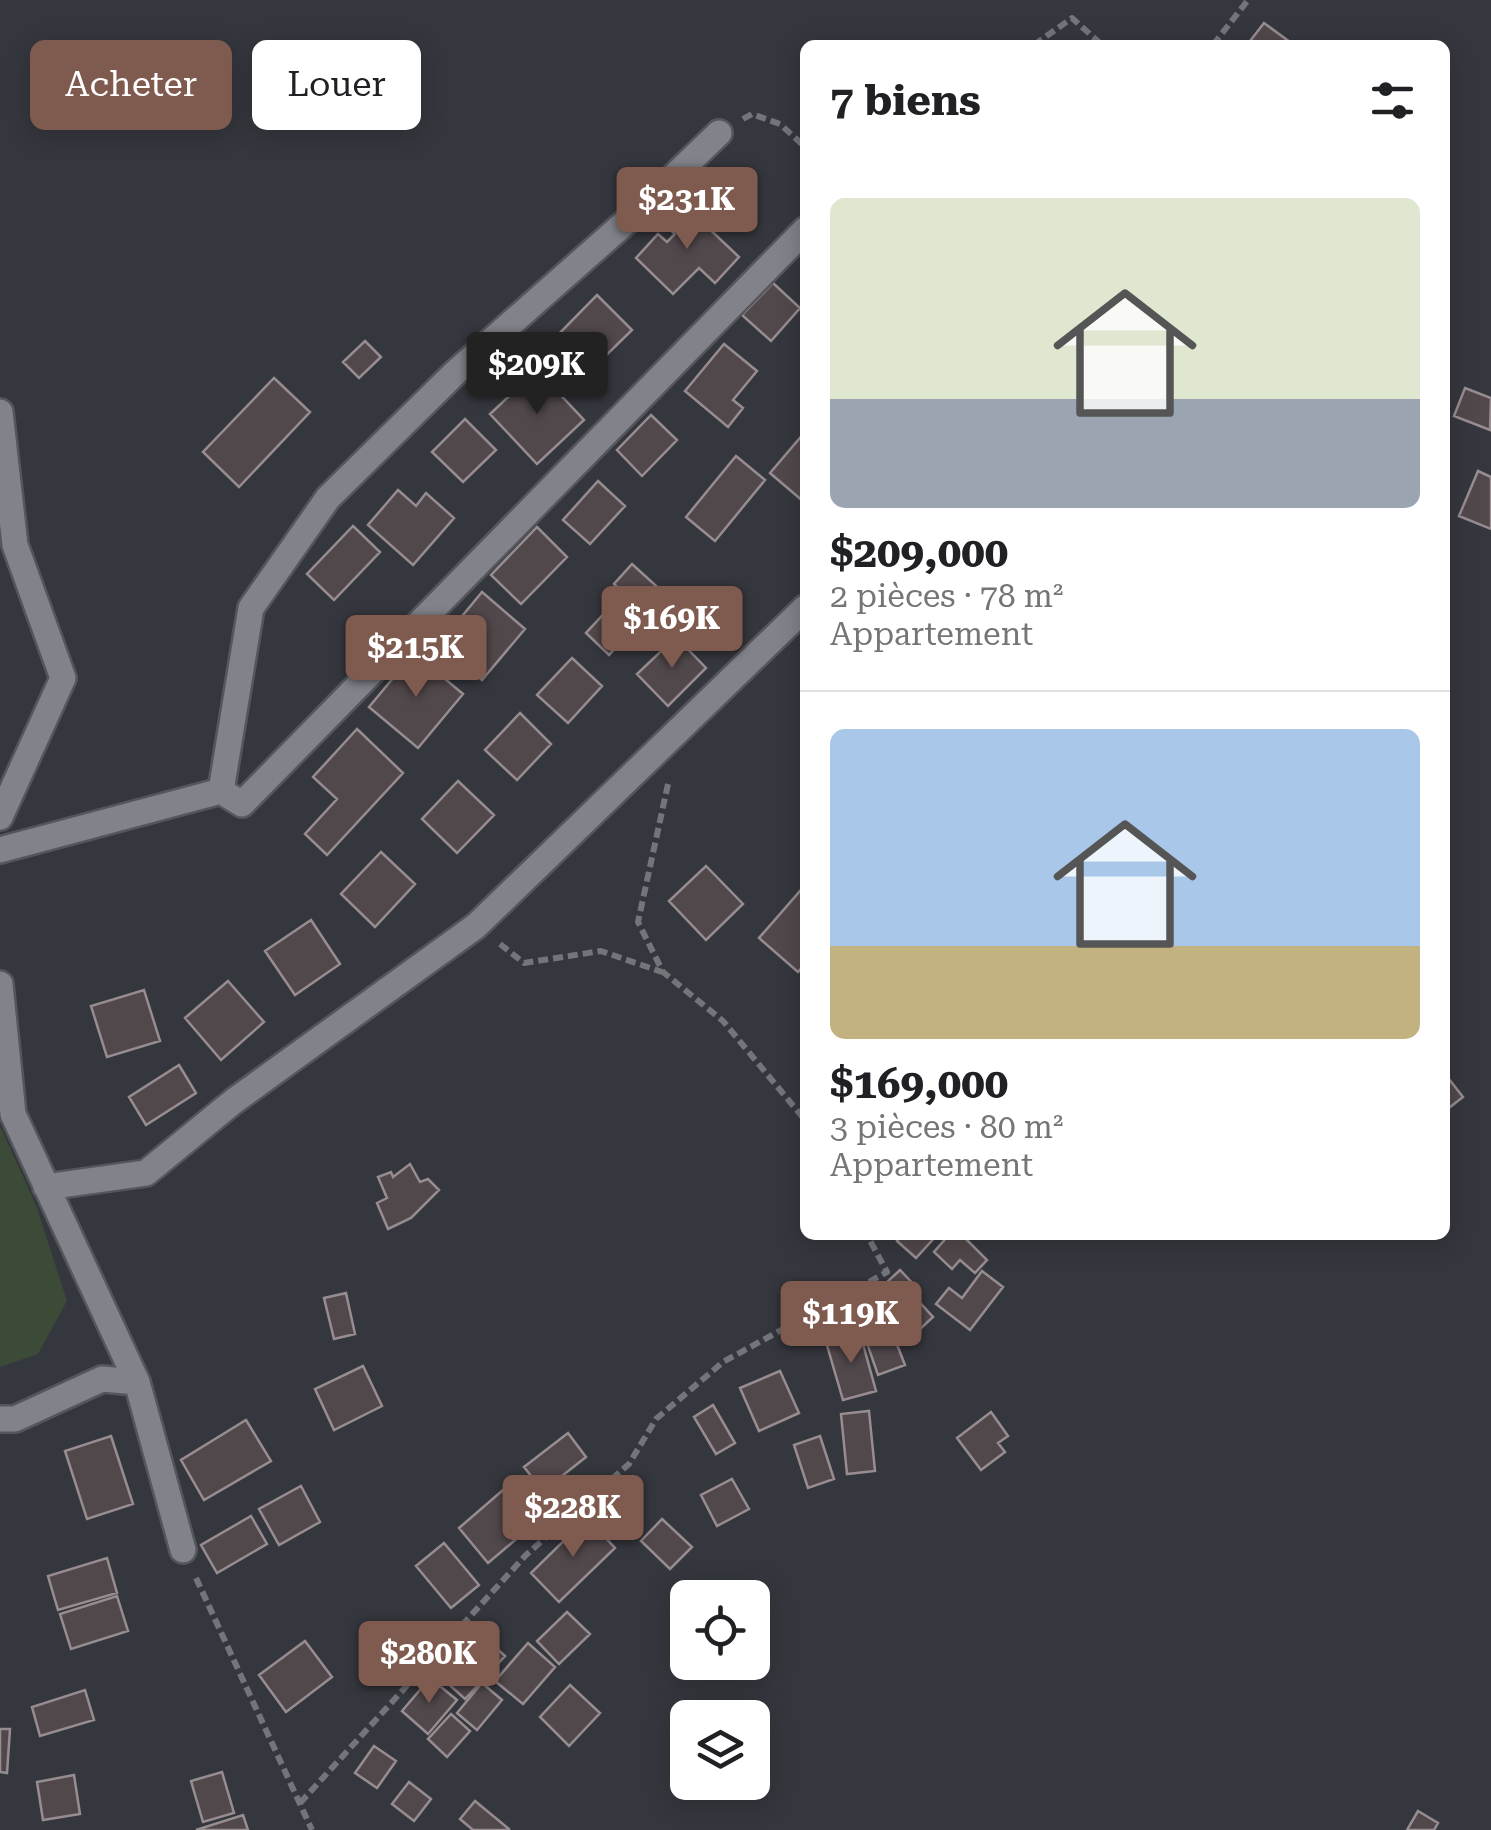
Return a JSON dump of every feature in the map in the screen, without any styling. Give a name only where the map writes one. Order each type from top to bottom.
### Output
[{"type":"street","points":[[221,791],[251,608],[328,498],[456,372],[636,213],[719,133]]},
{"type":"street","points":[[0,850],[221,791],[242,804],[800,235]]},
{"type":"street","points":[[0,412],[15,545],[63,678],[0,817]]},
{"type":"street","points":[[46,1187],[146,1173],[234,1101],[476,926],[800,613]]},
{"type":"street","points":[[0,984],[13,1114],[138,1382],[183,1550]]},
{"type":"street","points":[[0,1419],[15,1419],[102,1379],[138,1382]]},
{"type":"path","points":[[1217,40],[1248,0]]},
{"type":"path","points":[[1041,40],[1072,18],[1096,40]]},
{"type":"path","points":[[719,133],[752,114],[780,124],[800,142]]},
{"type":"path","points":[[663,972],[638,922],[668,780]]},
{"type":"path","points":[[476,926],[524,963],[602,951],[663,972],[723,1021],[800,1114]]},
{"type":"path","points":[[300,1803],[526,1555],[629,1464],[656,1419],[722,1362],[887,1272],[870,1240]]},
{"type":"path","points":[[183,1550],[312,1830]]},
{"type":"green space","points":[[0,1126],[36,1205],[67,1301],[38,1354],[0,1367]]},
{"type":"building","points":[[1264,23],[1287,40],[1251,40]]},
{"type":"building","points":[[683,204],[739,257],[715,283],[699,268],[673,294],[636,258],[658,234],[667,242],[675,234],[664,224]]},
{"type":"building","points":[[773,283],[800,308],[771,341],[742,315]]},
{"type":"building","points":[[597,295],[632,330],[581,380],[547,346]]},
{"type":"building","points":[[365,341],[381,357],[359,378],[343,362]]},
{"type":"building","points":[[724,344],[757,371],[733,400],[743,408],[728,427],[685,391]]},
{"type":"building","points":[[537,370],[584,420],[537,464],[490,414]]},
{"type":"building","points":[[274,378],[310,412],[239,487],[203,452]]},
{"type":"building","points":[[1465,388],[1491,398],[1490,430],[1454,416]]},
{"type":"building","points":[[651,415],[677,440],[642,476],[617,450]]},
{"type":"building","points":[[465,419],[496,450],[463,482],[432,452]]},
{"type":"building","points":[[800,438],[800,499],[770,473]]},
{"type":"building","points":[[736,456],[765,480],[715,541],[686,517]]},
{"type":"building","points":[[1478,471],[1491,477],[1491,529],[1459,516]]},
{"type":"building","points":[[598,481],[625,506],[590,544],[563,520]]},
{"type":"building","points":[[398,490],[416,506],[426,493],[454,518],[413,565],[368,525]]},
{"type":"building","points":[[353,526],[380,552],[334,600],[307,574]]},
{"type":"building","points":[[537,527],[567,557],[521,604],[491,575]]},
{"type":"building","points":[[632,564],[665,594],[609,655],[586,633],[623,593],[614,584]]},
{"type":"building","points":[[482,592],[525,629],[482,680],[439,644]]},
{"type":"building","points":[[676,637],[706,668],[668,706],[637,674]]},
{"type":"building","points":[[414,653],[463,694],[418,748],[369,707]]},
{"type":"building","points":[[572,658],[602,686],[568,723],[537,695]]},
{"type":"building","points":[[520,713],[551,744],[517,780],[485,750]]},
{"type":"building","points":[[357,729],[403,773],[327,855],[305,834],[337,799],[313,777]]},
{"type":"building","points":[[458,781],[494,815],[457,853],[422,819]]},
{"type":"building","points":[[381,852],[415,884],[375,927],[341,894]]},
{"type":"building","points":[[706,866],[743,904],[706,940],[669,901]]},
{"type":"building","points":[[800,891],[800,970],[798,972],[759,938]]},
{"type":"building","points":[[311,920],[340,964],[295,995],[265,951]]},
{"type":"building","points":[[228,981],[264,1022],[221,1060],[185,1018]]},
{"type":"building","points":[[144,990],[160,1041],[107,1057],[91,1006]]},
{"type":"building","points":[[179,1065],[196,1093],[146,1125],[129,1097]]},
{"type":"building","points":[[1450,1080],[1463,1097],[1450,1107]]},
{"type":"building","points":[[410,1164],[420,1182],[428,1179],[439,1190],[411,1218],[388,1229],[377,1203],[387,1198],[378,1177],[391,1172],[393,1177]]},
{"type":"building","points":[[898,1240],[932,1240],[916,1258]]},
{"type":"building","points":[[945,1240],[967,1240],[987,1260],[975,1273],[960,1260],[952,1269],[934,1252]]},
{"type":"building","points":[[900,1270],[918,1289],[913,1295],[933,1317],[917,1332],[896,1309],[890,1315],[872,1296]]},
{"type":"building","points":[[982,1271],[1003,1287],[970,1330],[936,1304],[949,1288],[962,1298]]},
{"type":"building","points":[[346,1293],[355,1334],[334,1339],[324,1298]]},
{"type":"building","points":[[887,1319],[905,1365],[878,1375],[862,1329]]},
{"type":"building","points":[[860,1333],[876,1391],[843,1400],[826,1342]]},
{"type":"building","points":[[363,1366],[382,1406],[334,1430],[315,1389]]},
{"type":"building","points":[[780,1371],[799,1413],[759,1431],[740,1388]]},
{"type":"building","points":[[713,1405],[735,1443],[716,1454],[694,1417]]},
{"type":"building","points":[[869,1411],[875,1471],[847,1474],[841,1414]]},
{"type":"building","points":[[991,1412],[1008,1436],[998,1443],[1005,1452],[981,1470],[957,1438]]},
{"type":"building","points":[[246,1420],[271,1461],[204,1500],[181,1460]]},
{"type":"building","points":[[568,1433],[586,1457],[543,1491],[524,1467]]},
{"type":"building","points":[[111,1436],[133,1504],[87,1519],[65,1451]]},
{"type":"building","points":[[820,1436],[834,1479],[808,1488],[794,1445]]},
{"type":"building","points":[[732,1479],[749,1509],[717,1526],[701,1495]]},
{"type":"building","points":[[564,1480],[578,1501],[557,1515],[543,1494]]},
{"type":"building","points":[[301,1486],[320,1522],[279,1545],[259,1509]]},
{"type":"building","points":[[503,1490],[533,1525],[488,1563],[459,1528]]},
{"type":"building","points":[[251,1516],[267,1544],[217,1573],[201,1545]]},
{"type":"building","points":[[587,1518],[615,1548],[559,1602],[531,1573]]},
{"type":"building","points":[[662,1519],[692,1547],[670,1569],[641,1541]]},
{"type":"building","points":[[444,1543],[479,1585],[451,1608],[416,1566]]},
{"type":"building","points":[[107,1558],[117,1593],[58,1610],[48,1576]]},
{"type":"building","points":[[117,1596],[128,1631],[71,1649],[60,1614]]},
{"type":"building","points":[[567,1612],[590,1634],[559,1664],[537,1641]]},
{"type":"building","points":[[473,1626],[505,1656],[465,1699],[433,1670]]},
{"type":"building","points":[[305,1641],[332,1677],[286,1712],[259,1675]]},
{"type":"building","points":[[528,1643],[555,1667],[523,1704],[495,1681]]},
{"type":"building","points":[[430,1678],[457,1700],[428,1734],[402,1711]]},
{"type":"building","points":[[482,1683],[502,1700],[477,1730],[457,1713]]},
{"type":"building","points":[[570,1685],[600,1713],[569,1746],[540,1717]]},
{"type":"building","points":[[85,1690],[94,1720],[40,1736],[32,1707]]},
{"type":"building","points":[[451,1714],[470,1731],[447,1757],[428,1739]]},
{"type":"building","points":[[0,1729],[10,1729],[7,1773],[0,1772]]},
{"type":"building","points":[[374,1746],[396,1761],[377,1788],[355,1773]]},
{"type":"building","points":[[222,1772],[234,1813],[203,1822],[191,1781]]},
{"type":"building","points":[[74,1775],[80,1814],[43,1820],[37,1782]]},
{"type":"building","points":[[409,1782],[431,1799],[414,1821],[392,1804]]},
{"type":"building","points":[[475,1801],[509,1829],[473,1830],[460,1819]]},
{"type":"building","points":[[1418,1811],[1438,1823],[1434,1830],[1407,1830]]},
{"type":"building","points":[[243,1815],[248,1830],[196,1830]]}]
